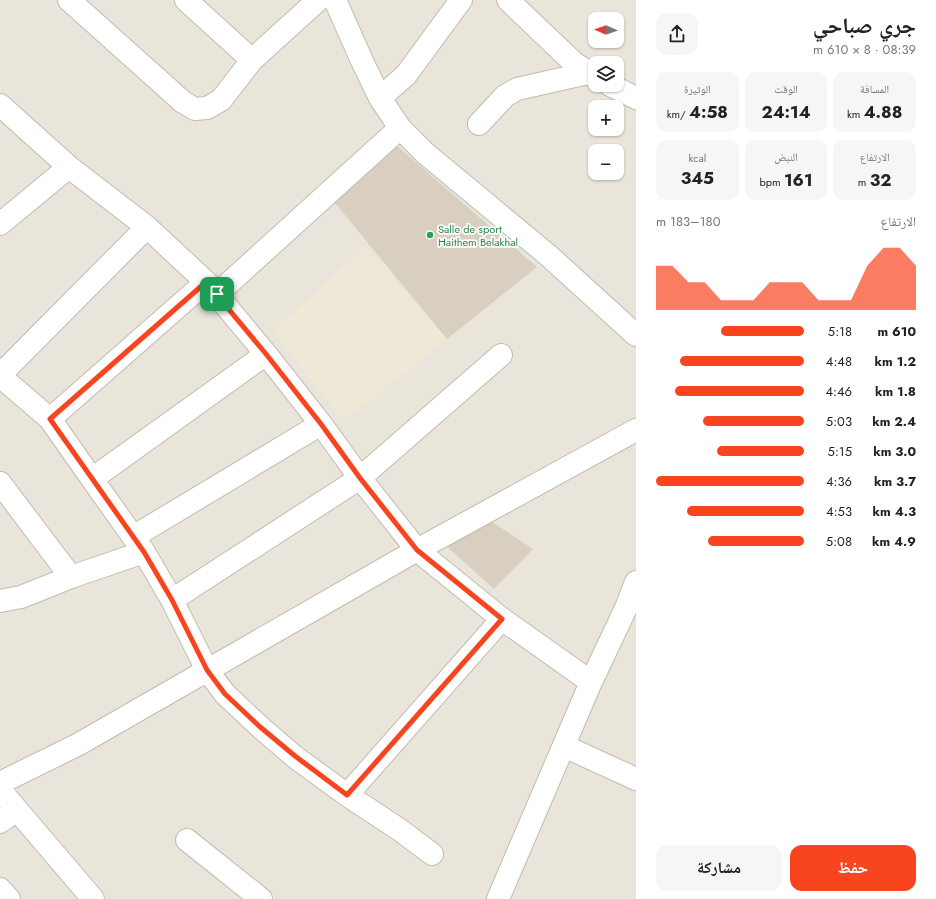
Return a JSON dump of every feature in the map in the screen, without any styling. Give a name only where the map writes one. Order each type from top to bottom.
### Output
[{"type":"street","points":[[69,0],[183,102],[195,109],[207,108],[221,100],[252,60],[310,2]]},
{"type":"street","points":[[186,0],[252,60]]},
{"type":"street","points":[[335,0],[380,98],[400,128],[425,154],[549,256],[636,335]]},
{"type":"street","points":[[380,98],[406,75],[461,0]]},
{"type":"street","points":[[508,0],[568,57],[588,72]]},
{"type":"street","points":[[479,124],[505,96],[517,90],[588,76]]},
{"type":"street","points":[[624,92],[636,98]]},
{"type":"street","points":[[0,105],[69,167],[147,227],[212,288],[321,424],[360,478],[417,550],[502,619],[591,682]]},
{"type":"street","points":[[50,419],[212,288],[400,128]]},
{"type":"street","points":[[0,224],[69,167]]},
{"type":"street","points":[[147,227],[0,376],[50,419],[139,544],[172,600],[207,670],[225,694],[259,726],[295,756],[347,795],[400,830],[432,854]]},
{"type":"street","points":[[92,479],[266,354]]},
{"type":"street","points":[[172,600],[360,478],[501,354]]},
{"type":"street","points":[[0,601],[21,597],[71,577],[139,544],[321,424]]},
{"type":"street","points":[[0,783],[79,744],[417,550],[636,430]]},
{"type":"street","points":[[0,483],[71,577]]},
{"type":"street","points":[[498,899],[591,682],[631,610],[636,582]]},
{"type":"street","points":[[347,795],[502,619]]},
{"type":"street","points":[[564,746],[636,779]]},
{"type":"street","points":[[0,790],[9,816],[93,899]]},
{"type":"street","points":[[187,840],[261,899]]},
{"type":"street","points":[[0,889],[9,899]]},
{"type":"shaded area","points":[[0,0],[636,0],[636,899],[0,899]]},
{"type":"shaded area","points":[[365,246],[447,339],[344,421],[273,332]]},
{"type":"building","name":"Salle de sport Haithem Belakhal","points":[[396,145],[537,267],[447,339],[335,203]]},
{"type":"building","points":[[486,518],[533,549],[494,589],[443,543]]},
{"type":"place","name":"Salle de sport Haithem Belakhal","points":[[430,235]]},
{"type":"route","points":[[206,282],[217,294],[321,424],[360,478],[417,550],[502,619],[347,795],[295,756],[259,726],[225,694],[207,670],[172,600],[144,552],[50,419],[206,282]]}]
